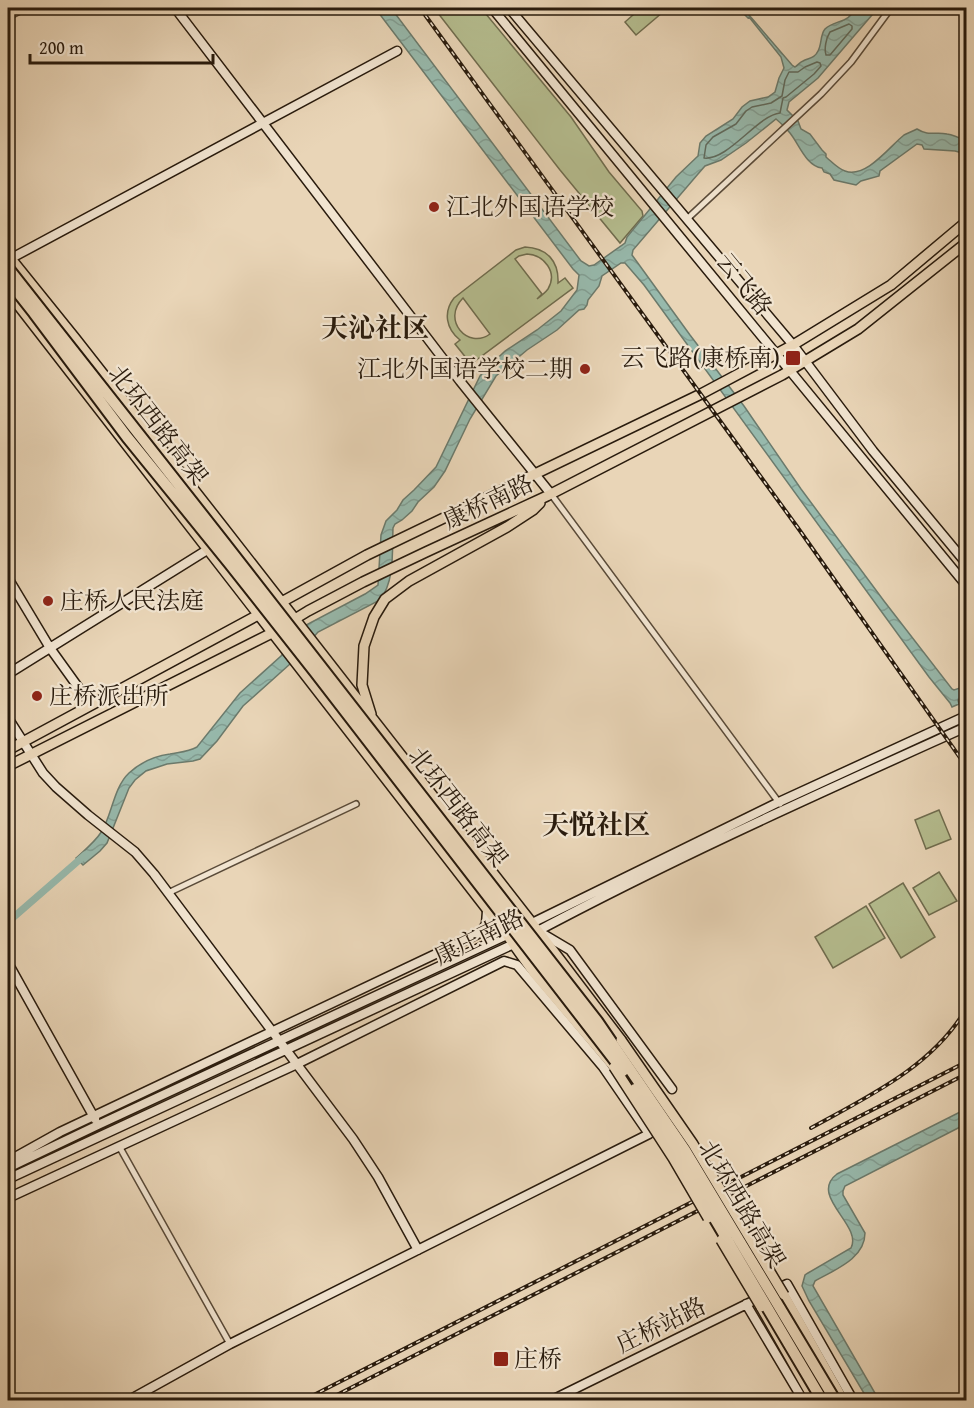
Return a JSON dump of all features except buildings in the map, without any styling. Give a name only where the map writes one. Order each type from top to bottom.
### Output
[{"type":"highway","name":"北环西路高架","points":[[8,260],[597,1022],[685,1150],[835,1401]]},
{"type":"highway","name":"北环西路高架","points":[[8,280],[127,436],[315,672],[595,1032],[679,1155],[822,1401]]},
{"type":"main road","points":[[793,345],[891,285],[966,222]]},
{"type":"main road","name":"康桥南路","points":[[8,766],[275,637],[363,582],[549,495],[789,370],[858,329],[966,243]]},
{"type":"main road","points":[[8,260],[75,338],[621,1040],[693,1144],[784,1295],[843,1401]]},
{"type":"main road","points":[[8,292],[507,935],[534,973],[614,1067],[673,1158],[814,1401]]},
{"type":"main road","name":"康桥南路","points":[[8,750],[407,534],[712,388],[793,345]]},
{"type":"main road","points":[[372,719],[362,685],[364,646],[374,617],[385,599],[409,581],[507,527],[533,510],[549,495]]},
{"type":"street","points":[[8,17],[26,8]]},
{"type":"street","points":[[175,8],[549,495],[782,805]]},
{"type":"street","name":"云飞路","points":[[492,8],[966,585]]},
{"type":"street","name":"云飞路","points":[[509,8],[793,345],[873,451],[966,562]]},
{"type":"street","points":[[684,216],[807,107],[851,62],[891,8]]},
{"type":"street","points":[[8,260],[397,51]]},
{"type":"street","points":[[8,674],[207,550]]},
{"type":"street","points":[[8,578],[50,648],[91,705]]},
{"type":"street","name":"康庄南路","points":[[8,1168],[96,1121],[279,1041],[507,935],[535,927],[635,880],[782,805],[966,716]]},
{"type":"street","points":[[8,718],[43,773],[56,788],[135,852],[168,893],[353,1139],[378,1177],[418,1250]]},
{"type":"street","name":"康庄南路","points":[[782,805],[966,727]]},
{"type":"street","points":[[168,893],[356,804]]},
{"type":"street","points":[[8,1161],[60,1132],[96,1121],[272,1031],[480,933],[486,924],[488,911]]},
{"type":"street","points":[[535,927],[570,950],[672,1089]]},
{"type":"street","name":"康庄南路","points":[[8,1179],[513,944],[535,927]]},
{"type":"street","points":[[8,1198],[297,1064],[504,961],[513,944]]},
{"type":"street","points":[[129,1401],[230,1344],[649,1134],[603,1067],[517,964],[504,961]]},
{"type":"street","points":[[8,963],[96,1121]]},
{"type":"street","points":[[119,1146],[230,1344]]},
{"type":"street","name":"庄桥站路","points":[[552,1401],[787,1284],[853,1401]]},
{"type":"street","points":[[746,1304],[803,1401]]},
{"type":"green space","points":[[434,8],[481,8],[571,117],[609,172],[642,211],[643,216],[620,243],[560,170]]},
{"type":"green space","points":[[641,8],[658,8],[663,12],[636,35],[625,22]]},
{"type":"green space","points":[[525,247],[545,253],[554,262],[558,283],[565,278],[573,288],[471,364],[455,344],[460,340],[449,326],[448,309],[454,298],[516,250]],"holes":[[[527,254],[544,261],[550,271],[551,283],[548,289],[537,299],[542,294],[515,259]],[[463,298],[490,334],[482,338],[473,338],[460,330],[455,315]]]},
{"type":"green space","points":[[939,810],[951,839],[926,849],[915,820]]},
{"type":"green space","points":[[939,872],[957,901],[929,915],[913,888]]},
{"type":"green space","points":[[903,883],[935,937],[901,958],[869,904]]},
{"type":"green space","points":[[866,906],[885,938],[833,968],[815,937]]},
{"type":"water","points":[[375,8],[391,8],[581,261],[589,266],[594,265],[625,243],[627,237],[676,177],[698,156],[700,143],[706,136],[733,119],[750,101],[768,97],[775,92],[784,68],[781,57],[749,17],[740,10],[743,8],[795,67],[817,53],[825,29],[846,19],[854,8],[877,8],[818,78],[789,102],[787,110],[798,121],[801,129],[810,134],[826,157],[845,171],[853,172],[869,166],[904,135],[917,129],[925,133],[950,134],[966,141],[966,154],[924,149],[922,145],[917,144],[880,171],[879,176],[861,181],[856,185],[834,180],[830,174],[812,163],[803,154],[790,133],[776,119],[721,160],[705,166],[633,250],[632,255],[744,406],[801,489],[952,689],[966,686],[966,695],[958,700],[959,704],[952,707],[929,677],[644,285],[625,263],[621,263],[602,276],[599,286],[584,309],[579,310],[557,330],[527,350],[496,376],[470,419],[445,471],[412,511],[395,524],[390,575],[380,600],[318,632],[290,664],[243,706],[217,741],[200,759],[167,764],[146,771],[135,780],[129,788],[107,843],[83,865],[76,858],[102,831],[120,786],[129,773],[154,758],[197,747],[240,693],[281,656],[306,625],[378,585],[381,535],[386,521],[436,467],[480,376],[505,351],[561,311],[577,290],[579,275]]},
{"type":"water","points":[[966,1109],[966,1124],[845,1186],[843,1191],[843,1195],[865,1233],[864,1242],[854,1257],[815,1281],[813,1286],[879,1400],[868,1400],[802,1286],[805,1275],[851,1248],[853,1239],[832,1201],[829,1192],[830,1183],[837,1174]]},
{"type":"waterway","points":[[8,922],[85,855]]},
{"type":"railway","points":[[420,8],[798,528],[966,766]]},
{"type":"railway","points":[[811,1128],[876,1092],[917,1064],[952,1029],[966,1009]]},
{"type":"railway","points":[[304,1400],[966,1062]]},
{"type":"railway","points":[[327,1400],[966,1074]]},
{"type":"place","name":"江北外国语学校","points":[[434,207]]},
{"type":"place","name":"云飞路(康桥南)","points":[[793,358]]},
{"type":"place","name":"江北外国语学校二期","points":[[585,369]]},
{"type":"place","name":"庄桥人民法庭","points":[[48,601]]},
{"type":"place","name":"庄桥派出所","points":[[37,696]]},
{"type":"place","name":"庄桥","points":[[501,1359]]},
{"type":"district","name":"天沁社区","points":[[375,328]]},
{"type":"district","name":"天悦社区","points":[[596,825]]}]
